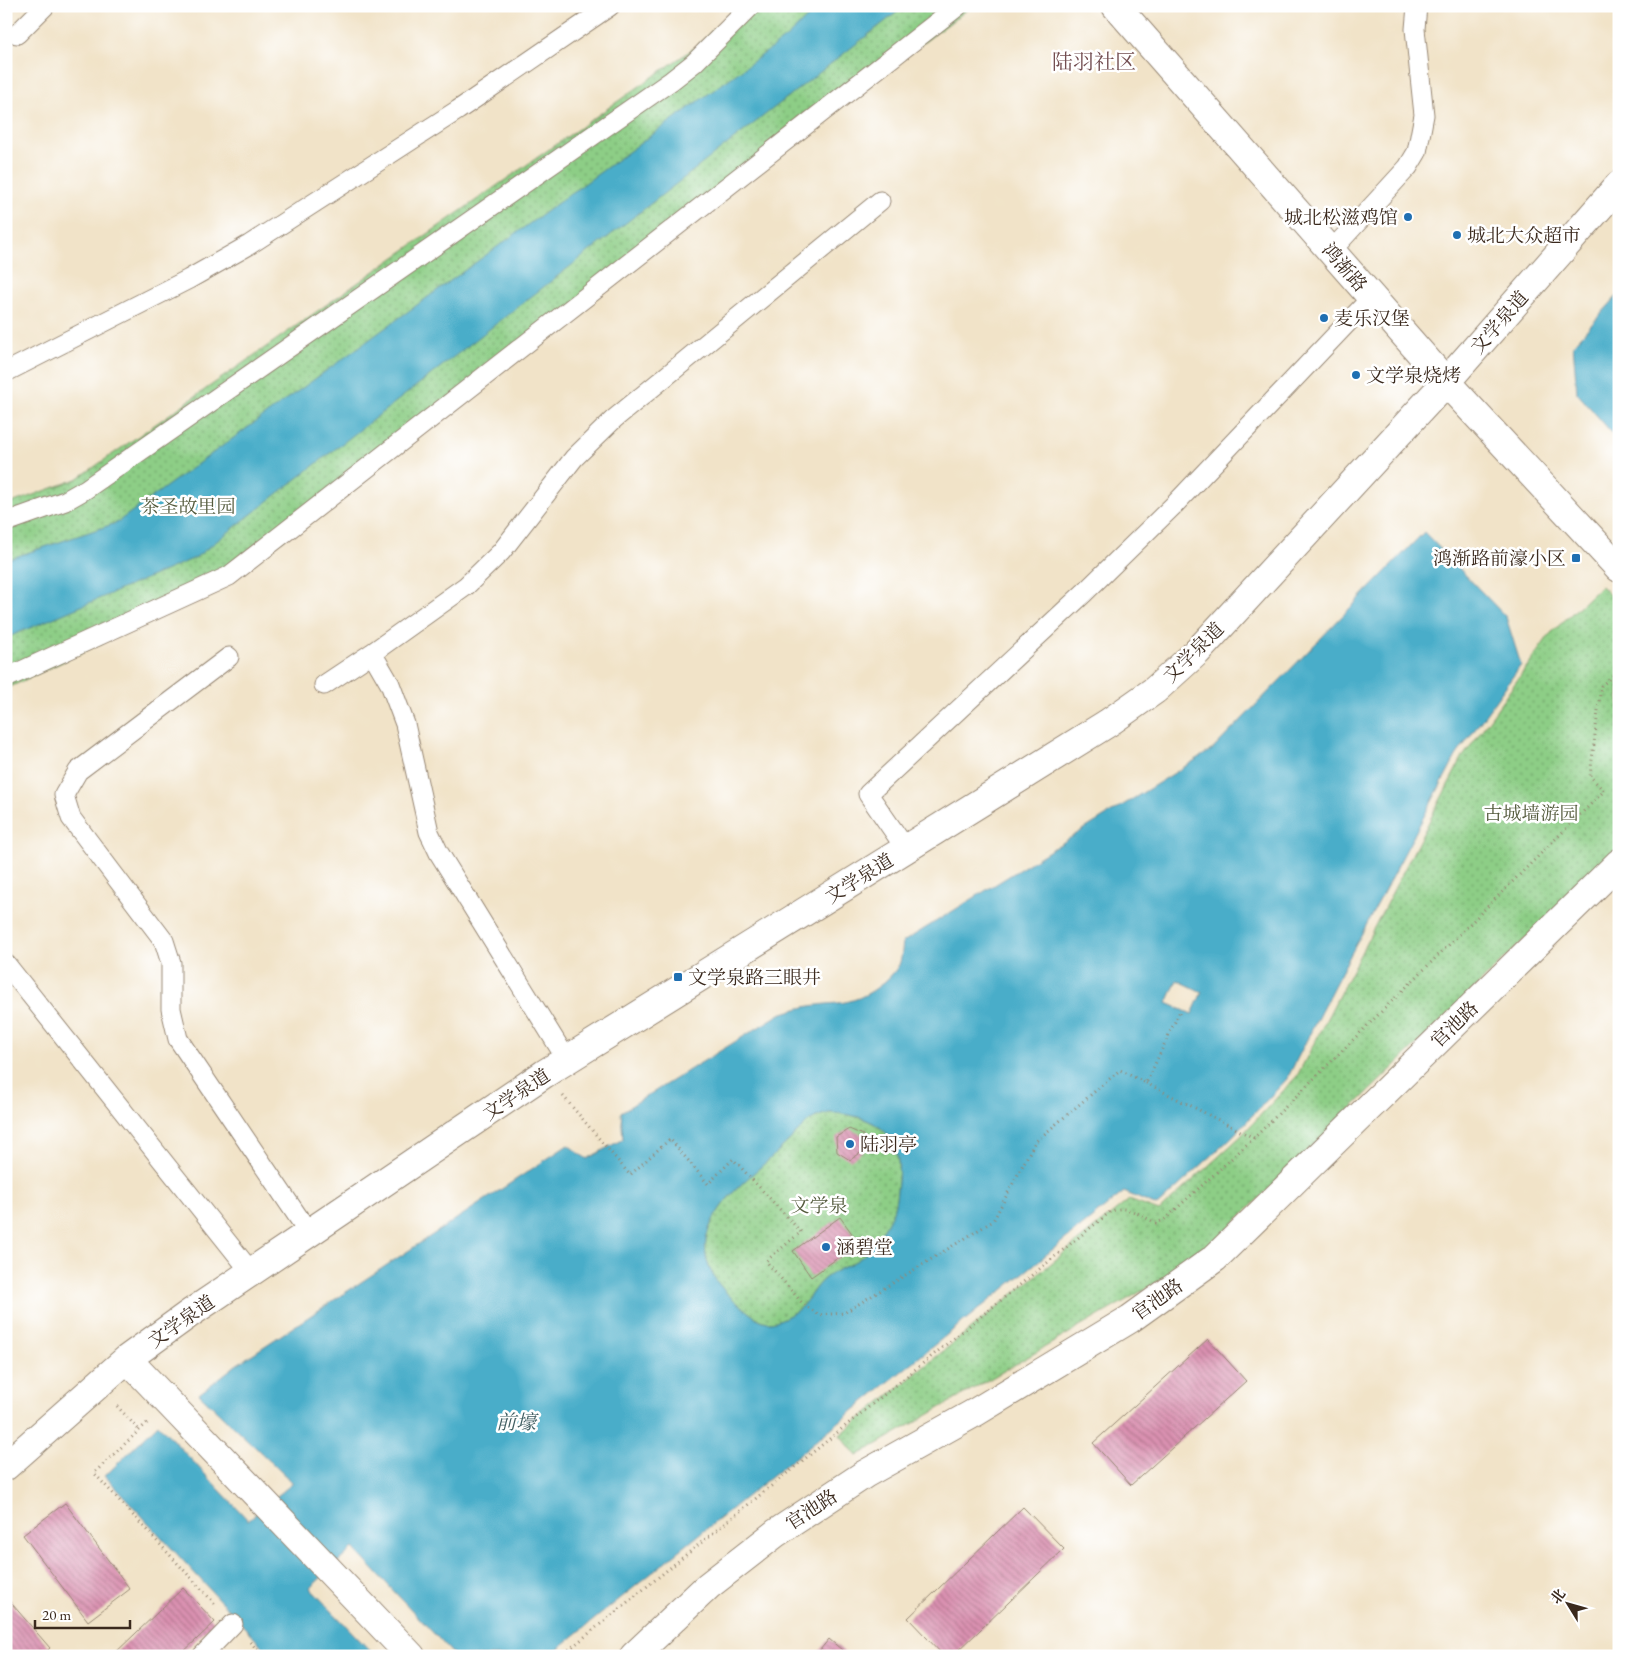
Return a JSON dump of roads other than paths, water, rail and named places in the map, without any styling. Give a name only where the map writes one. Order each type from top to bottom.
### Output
[{"type":"street","name":"鸿渐路","points":[[1116,6],[1446,382],[1619,568]]},
{"type":"street","name":"文学泉道","points":[[6,1466],[127,1359],[189,1314],[544,1074],[1108,723],[1155,690],[1197,652],[1446,382],[1619,185]]},
{"type":"street","name":"官池路","points":[[634,1656],[708,1586],[776,1533],[865,1474],[976,1412],[1130,1319],[1214,1258],[1619,863]]},
{"type":"street","points":[[127,1359],[411,1656]]},
{"type":"lane","points":[[17,34],[45,6]]},
{"type":"lane","points":[[6,372],[190,279],[249,245],[458,110],[610,6]]},
{"type":"lane","points":[[6,522],[65,501],[94,483],[671,81],[694,63],[751,6]]},
{"type":"lane","points":[[6,678],[229,576],[958,6]]},
{"type":"lane","points":[[1332,251],[1408,167],[1417,152],[1424,115],[1416,29],[1417,6]]},
{"type":"lane","points":[[324,685],[372,654],[466,586],[501,552],[574,458],[614,419],[880,201]]},
{"type":"lane","points":[[906,849],[868,794],[1084,593],[1175,504],[1372,297]]},
{"type":"lane","points":[[372,654],[390,684],[405,724],[429,832],[439,853],[567,1060]]},
{"type":"lane","points":[[229,657],[78,770],[64,795],[71,818],[164,941],[171,963],[171,1009],[178,1039],[309,1233]]},
{"type":"lane","points":[[6,964],[251,1272]]},
{"type":"lane","points":[[202,1656],[234,1624]]},
{"type":"water","points":[[819,6],[905,6],[195,558],[6,638],[6,560],[116,523],[787,37]]},
{"type":"water","points":[[1619,294],[1619,441],[1577,393],[1573,345]]},
{"type":"water","name":"前壕","points":[[1424,532],[1506,617],[1521,665],[1456,756],[1287,1079],[1231,1138],[1157,1206],[1124,1192],[549,1656],[455,1656],[353,1548],[310,1588],[375,1656],[271,1656],[105,1476],[158,1424],[248,1520],[293,1483],[199,1394],[236,1365],[568,1145],[587,1159],[623,1139],[621,1112],[780,1014],[808,1006],[849,1001],[873,991],[899,965],[903,942],[1213,749]],"holes":[[[1177,980],[1202,992],[1192,1014],[1167,1003]],[[829,1113],[859,1117],[877,1126],[891,1139],[899,1169],[893,1211],[879,1236],[865,1255],[825,1278],[801,1307],[785,1318],[771,1322],[763,1321],[732,1299],[717,1282],[708,1262],[706,1252],[709,1229],[720,1208],[744,1182],[809,1121]]]},
{"type":"place","name":"城北松滋鸡馆","points":[[1408,217]]},
{"type":"place","name":"城北大众超市","points":[[1457,235]]},
{"type":"place","name":"麦乐汉堡","points":[[1324,318]]},
{"type":"place","name":"文学泉烧烤","points":[[1356,375]]},
{"type":"place","name":"鸿渐路前濠小区","points":[[1576,558]]},
{"type":"place","name":"文学泉路三眼井","points":[[678,977]]},
{"type":"place","name":"陆羽亭","points":[[850,1144]]},
{"type":"place","name":"涵碧堂","points":[[826,1247]]},
{"type":"district","name":"陆羽社区","points":[[1094,62]]},
{"type":"park label","name":"茶圣故里园","points":[[188,506]]},
{"type":"park label","name":"古城墙游园","points":[[1531,813]]},
{"type":"park label","name":"文学泉","points":[[819,1205]]}]
